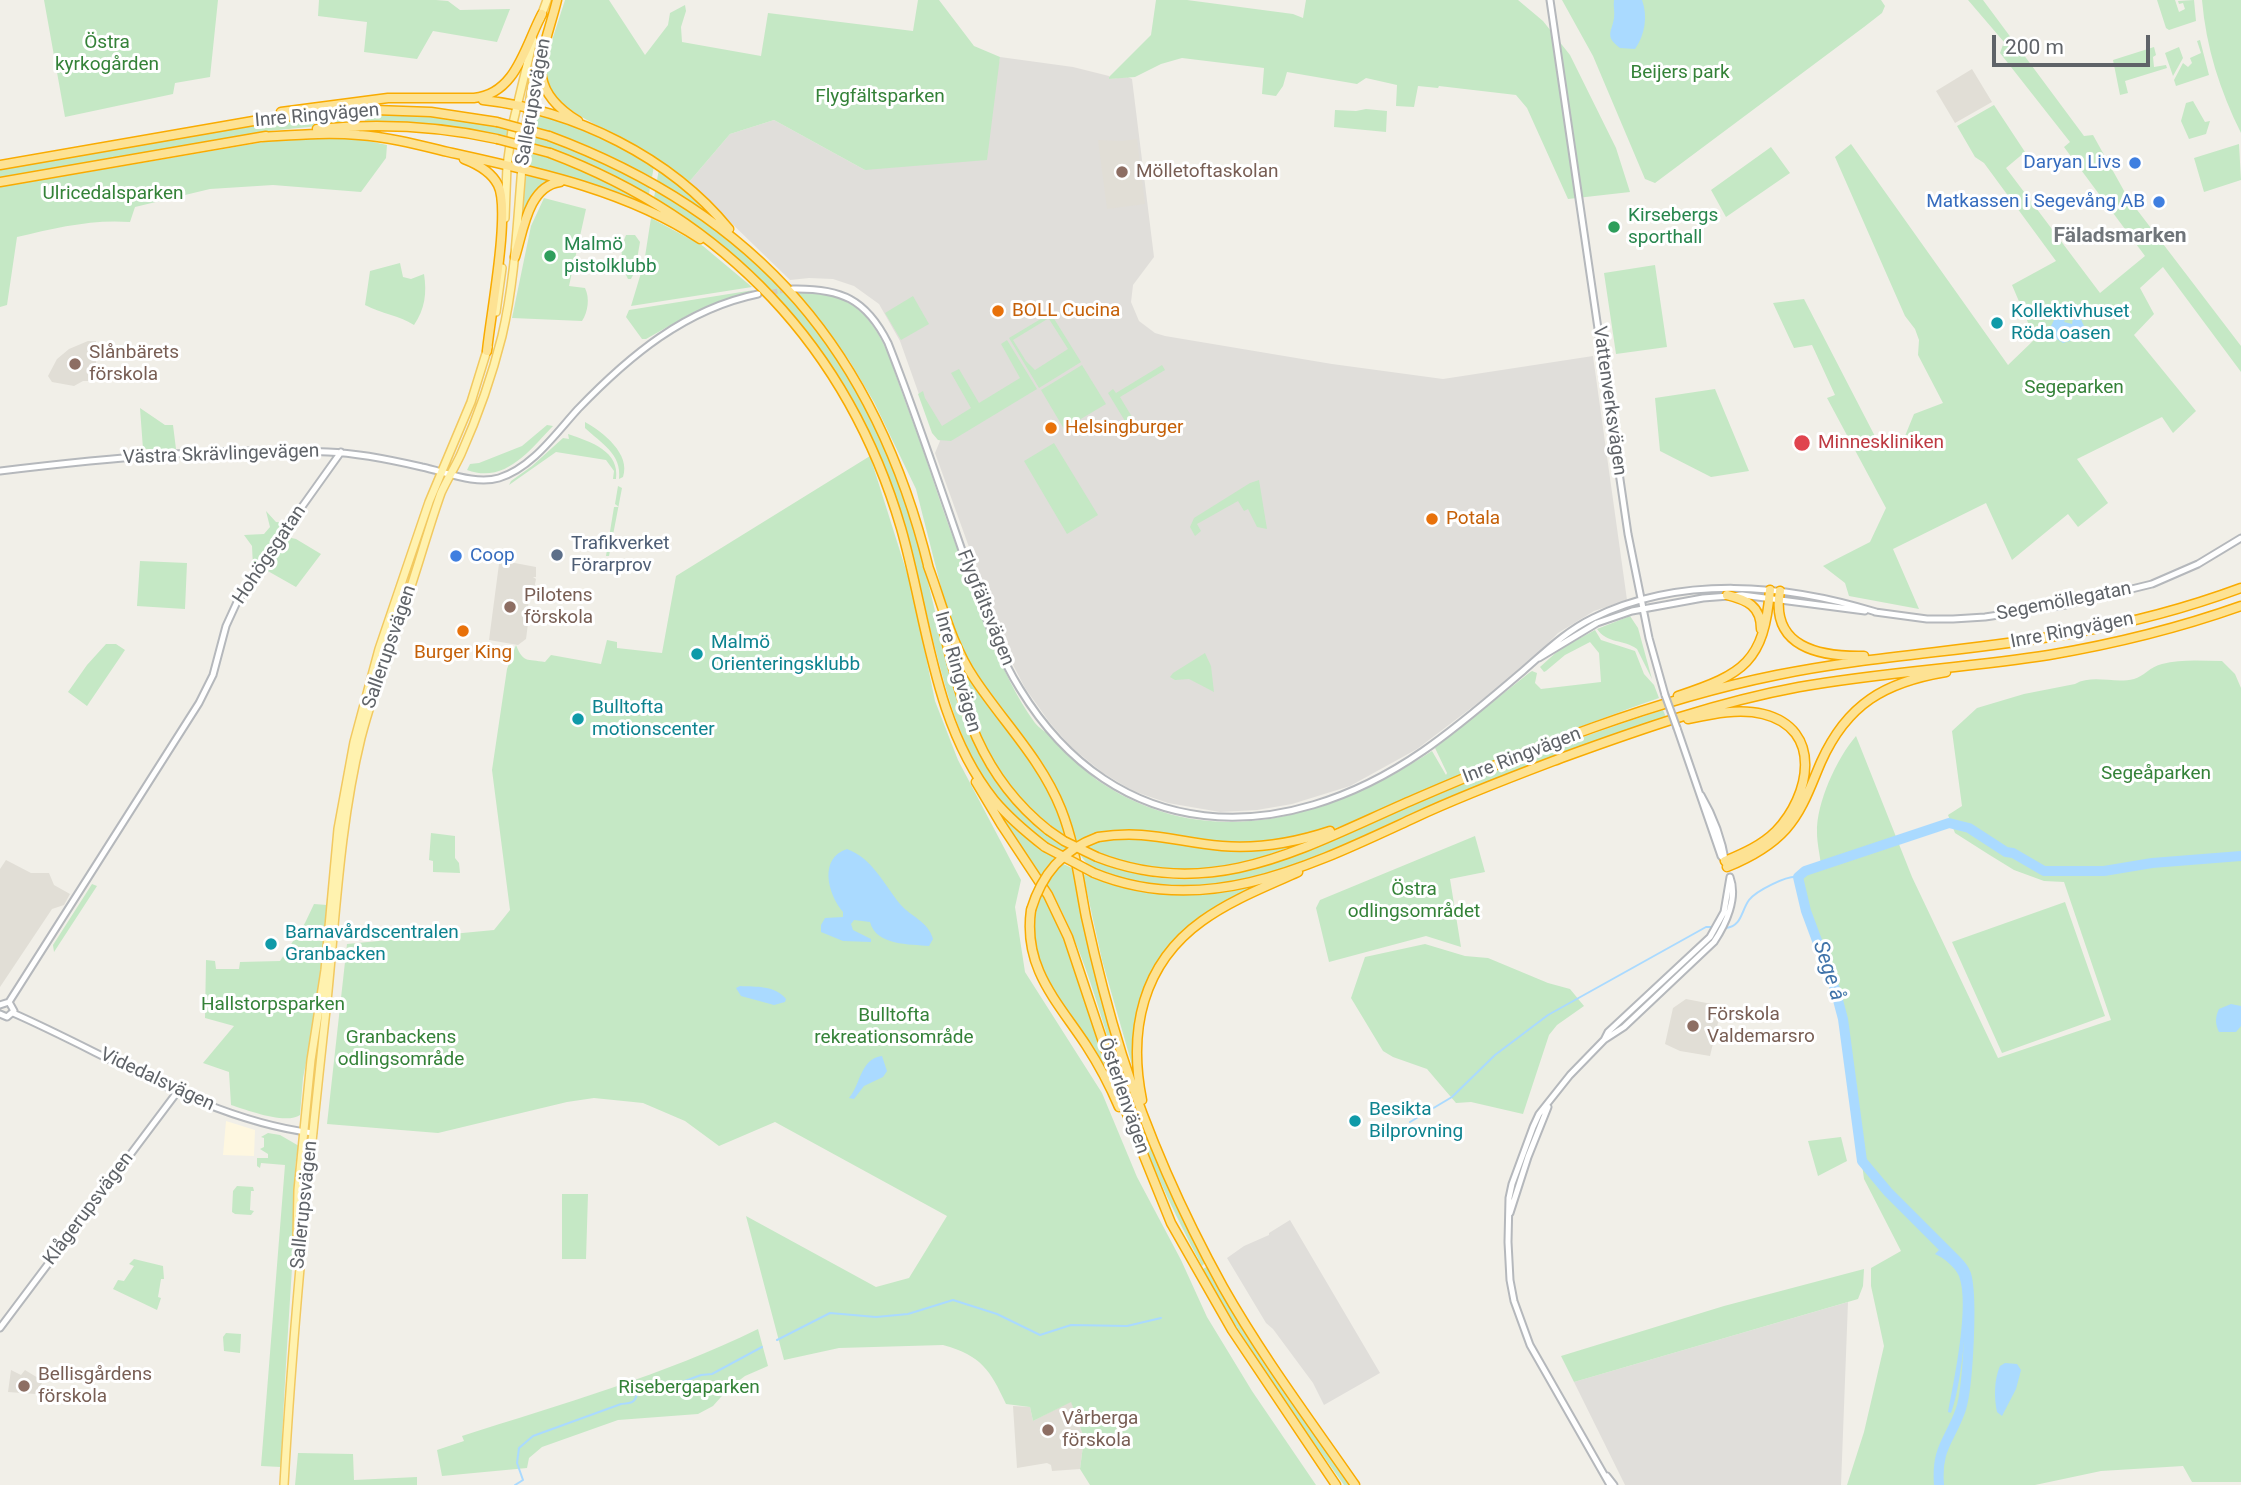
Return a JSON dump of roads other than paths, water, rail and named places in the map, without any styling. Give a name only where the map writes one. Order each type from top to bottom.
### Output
[{"type":"highway","points":[[557,0],[543,57],[542,83],[548,97],[556,107],[592,130],[634,151],[671,175],[713,211],[736,241]]},
{"type":"highway","points":[[192,132],[258,116],[355,101],[488,96],[503,87],[515,71],[542,14]]},
{"type":"highway","points":[[461,98],[516,105],[592,130]]},
{"type":"highway","name":"Inre Ringvägen","points":[[0,165],[278,118],[355,110],[431,112],[497,122],[549,136],[599,155],[656,184],[736,241],[775,276],[835,349],[860,387],[878,420],[908,493],[957,684],[971,728],[1006,790],[1029,814],[1064,841],[1097,857],[1136,870],[1193,875],[1250,866],[1289,853],[1571,737],[1743,683],[1828,666],[2025,641],[2101,628],[2241,588]]},
{"type":"highway","name":"Inre Ringvägen","points":[[0,182],[262,137],[370,125],[437,129],[497,139],[550,153],[602,174],[662,207],[712,241],[787,314],[827,367],[866,433],[901,528],[940,686],[959,741],[994,800],[1045,847],[1094,873],[1144,888],[1180,892],[1217,890],[1267,878],[1365,840],[1457,799],[1631,733],[1702,710],[1796,688],[2049,655],[2146,634],[2241,606]]},
{"type":"highway","points":[[262,137],[367,135],[449,152],[576,184],[664,219],[694,235],[742,268]]},
{"type":"highway","points":[[449,152],[485,170],[493,178],[501,194],[497,281],[487,351]]},
{"type":"highway","points":[[515,257],[530,211],[540,192],[556,182],[576,184]]},
{"type":"highway","name":"Österlenvägen","points":[[928,566],[965,664],[1031,754],[1054,792],[1069,832],[1112,1022],[1150,1133],[1169,1179],[1212,1266],[1248,1327],[1355,1485]]},
{"type":"highway","points":[[1774,595],[1783,627],[1793,639],[1808,649],[1843,656],[1916,654]]},
{"type":"highway","points":[[1571,737],[1610,719],[1723,679],[1745,666],[1760,642],[1774,595]]},
{"type":"highway","points":[[1727,596],[1744,600],[1756,609],[1761,624],[1760,642]]},
{"type":"highway","points":[[1726,864],[1763,849],[1785,831],[1803,803],[1828,747],[1855,710],[1871,697],[1916,678],[2049,655]]},
{"type":"highway","points":[[1631,733],[1699,717],[1739,712],[1773,717],[1795,734],[1802,746],[1806,767],[1799,798],[1782,824],[1769,837],[1726,864]]},
{"type":"highway","name":"Österlenvägen","points":[[959,741],[967,764],[986,801],[1034,872],[1057,914],[1086,986],[1127,1114],[1171,1223],[1232,1330],[1336,1485]]},
{"type":"highway","points":[[1171,1223],[1104,1076],[1042,980],[1031,948],[1028,929],[1036,895],[1052,867],[1070,850],[1098,837],[1132,833],[1222,846],[1267,846],[1306,839],[1379,814]]},
{"type":"highway","points":[[1150,1133],[1139,1086],[1137,1030],[1146,994],[1166,957],[1189,930],[1241,897],[1365,840]]},
{"type":"main road","name":"Sallerupsvägen","points":[[309,1132],[311,1060],[325,970],[338,829],[354,742],[379,649],[441,471],[471,402],[487,351],[500,290],[507,166],[516,105],[547,0]]},
{"type":"main road","name":"Sallerupsvägen","points":[[284,1485],[295,1310],[298,1191],[309,1132],[340,862],[360,743],[374,691],[415,575],[420,552],[491,374],[508,307],[529,109],[539,56],[557,0]]},
{"type":"street","name":"Vattenverksvägen","points":[[1550,0],[1628,534],[1641,601],[1665,695],[1730,877],[1726,906],[1718,932],[1628,1012],[1570,1075],[1539,1114],[1521,1155],[1509,1198],[1510,1280],[1520,1322],[1530,1345],[1612,1485]]},
{"type":"street","name":"Flygfältsvägen","points":[[793,289],[833,291],[851,299],[864,308],[881,329],[899,370],[1004,661],[1042,722],[1064,748],[1093,774],[1122,792],[1156,806],[1228,818],[1263,816],[1319,803],[1365,785],[1424,750],[1532,663],[1597,623],[1643,609]]},
{"type":"street","points":[[441,471],[485,480],[510,474],[537,452],[609,378],[645,347],[712,308],[758,294]]},
{"type":"street","name":"Västra Skrävlingevägen","points":[[0,471],[140,456],[284,451],[341,453],[441,471]]},
{"type":"street","name":"Hohögsgatan","points":[[9,1002],[199,704],[213,675],[226,625],[237,602],[341,453]]},
{"type":"street","name":"Segemöllegatan","points":[[1641,601],[1710,589],[1774,595],[1927,619],[1984,617],[2066,605],[2152,584],[2198,564],[2241,538]]},
{"type":"street","name":"Segemöllegatan","points":[[1643,609],[1727,596],[1774,595]]},
{"type":"street","name":"Flygfältsvägen","points":[[1532,663],[1580,625],[1641,601]]},
{"type":"street","points":[[0,1005],[9,1002],[13,1006],[13,1013],[7,1017],[0,1014]]},
{"type":"street","name":"Videdalsvägen","points":[[13,1013],[228,1112],[309,1132]]},
{"type":"street","name":"Klågerupsvägen","points":[[0,1328],[178,1091]]},
{"type":"water","points":[[1614,0],[1642,0],[1644,25],[1635,49],[1620,48],[1612,40]]},
{"type":"water","points":[[2078,313],[2084,326],[2079,338],[2063,343],[2054,337],[2051,326],[2054,320],[2067,316],[2064,322],[2072,324],[2073,318],[2070,314]]},
{"type":"water","points":[[847,849],[871,865],[900,904],[923,923],[933,939],[929,946],[886,940],[873,930],[870,922],[854,920],[851,924],[853,930],[871,939],[871,942],[843,941],[821,932],[825,918],[843,917],[828,877],[832,860]]},
{"type":"water","points":[[740,986],[771,989],[786,999],[785,1002],[774,1005],[741,996],[736,988]]},
{"type":"water","points":[[2231,1004],[2241,1006],[2241,1026],[2236,1032],[2219,1032],[2216,1020],[2219,1009]]},
{"type":"water","points":[[882,1056],[887,1071],[883,1077],[864,1086],[854,1099],[849,1098],[865,1067],[875,1058]]},
{"type":"water","points":[[1939,1250],[1960,1269],[1965,1284],[1964,1343],[1951,1413],[1948,1412],[1960,1343],[1962,1289],[1955,1269],[1935,1254]]},
{"type":"water","points":[[2005,1363],[2017,1364],[2021,1370],[2016,1389],[2002,1416],[1997,1412],[1995,1389],[2000,1366]]},
{"type":"waterway","name":"Sege å","points":[[1939,1485],[1942,1453],[1964,1398],[1969,1342],[1966,1274],[1862,1161],[1843,1019],[1835,989],[1806,911],[1798,877],[1805,871],[1949,823],[1969,828],[2006,852],[2013,853],[2044,871],[2104,871],[2152,863],[2241,856]]},
{"type":"waterway","points":[[1726,928],[1738,921],[1749,900],[1758,892],[1772,884],[1798,877]]},
{"type":"waterway","points":[[1410,1122],[1452,1097],[1495,1055],[1548,1015],[1706,927],[1713,927]]},
{"type":"waterway","points":[[777,1340],[830,1313],[876,1317],[908,1314],[953,1300],[997,1314],[1040,1335],[1071,1325],[1127,1326],[1161,1318]]},
{"type":"waterway","points":[[515,1485],[523,1480],[517,1463],[519,1448],[533,1436],[632,1402],[637,1394],[643,1391],[653,1393],[701,1375],[712,1374],[762,1347]]},
{"type":"tunnel","points":[[765,293],[786,290]]},
{"type":"place","name":"Daryan Livs","points":[[2135,163]]},
{"type":"place","name":"Mölletoftaskolan","points":[[1122,172]]},
{"type":"place","name":"Matkassen i Segevång AB","points":[[2159,202]]},
{"type":"place","name":"Kirsebergs sporthall","points":[[1614,227]]},
{"type":"place","name":"Malmö pistolklubb","points":[[550,256]]},
{"type":"place","name":"BOLL Cucina","points":[[998,311]]},
{"type":"place","name":"Kollektivhuset Röda oasen","points":[[1997,323]]},
{"type":"place","name":"Slånbärets förskola","points":[[75,364]]},
{"type":"place","name":"Helsingburger","points":[[1051,428]]},
{"type":"place","name":"Minneskliniken","points":[[1802,443]]},
{"type":"place","name":"Potala","points":[[1432,519]]},
{"type":"place","name":"Trafikverket Förarprov","points":[[557,555]]},
{"type":"place","name":"Coop","points":[[456,556]]},
{"type":"place","name":"Pilotens förskola","points":[[510,607]]},
{"type":"place","name":"Burger King","points":[[463,631]]},
{"type":"place","name":"Malmö Orienteringsklubb","points":[[697,654]]},
{"type":"place","name":"Bulltofta motionscenter","points":[[578,719]]},
{"type":"place","name":"Barnavårdscentralen Granbacken","points":[[271,944]]},
{"type":"place","name":"Förskola Valdemarsro","points":[[1693,1026]]},
{"type":"place","name":"Besikta Bilprovning","points":[[1355,1121]]},
{"type":"place","name":"Bellisgårdens förskola","points":[[24,1386]]},
{"type":"place","name":"Vårberga förskola","points":[[1048,1430]]},
{"type":"district","name":"Fäladsmarken","points":[[2120,237]]},
{"type":"park label","name":"Östra kyrkogården","points":[[107,54]]},
{"type":"park label","name":"Beijers park","points":[[1680,73]]},
{"type":"park label","name":"Flygfältsparken","points":[[880,97]]},
{"type":"park label","name":"Ulricedalsparken","points":[[113,194]]},
{"type":"park label","name":"Segeparken","points":[[2074,388]]},
{"type":"park label","name":"Segeåparken","points":[[2156,774]]},
{"type":"park label","name":"Östra odlingsområdet","points":[[1414,901]]},
{"type":"park label","name":"Hallstorpsparken","points":[[273,1005]]},
{"type":"park label","name":"Bulltofta rekreationsområde","points":[[894,1027]]},
{"type":"park label","name":"Granbackens odlingsområde","points":[[401,1049]]},
{"type":"park label","name":"Risebergaparken","points":[[689,1388]]}]
